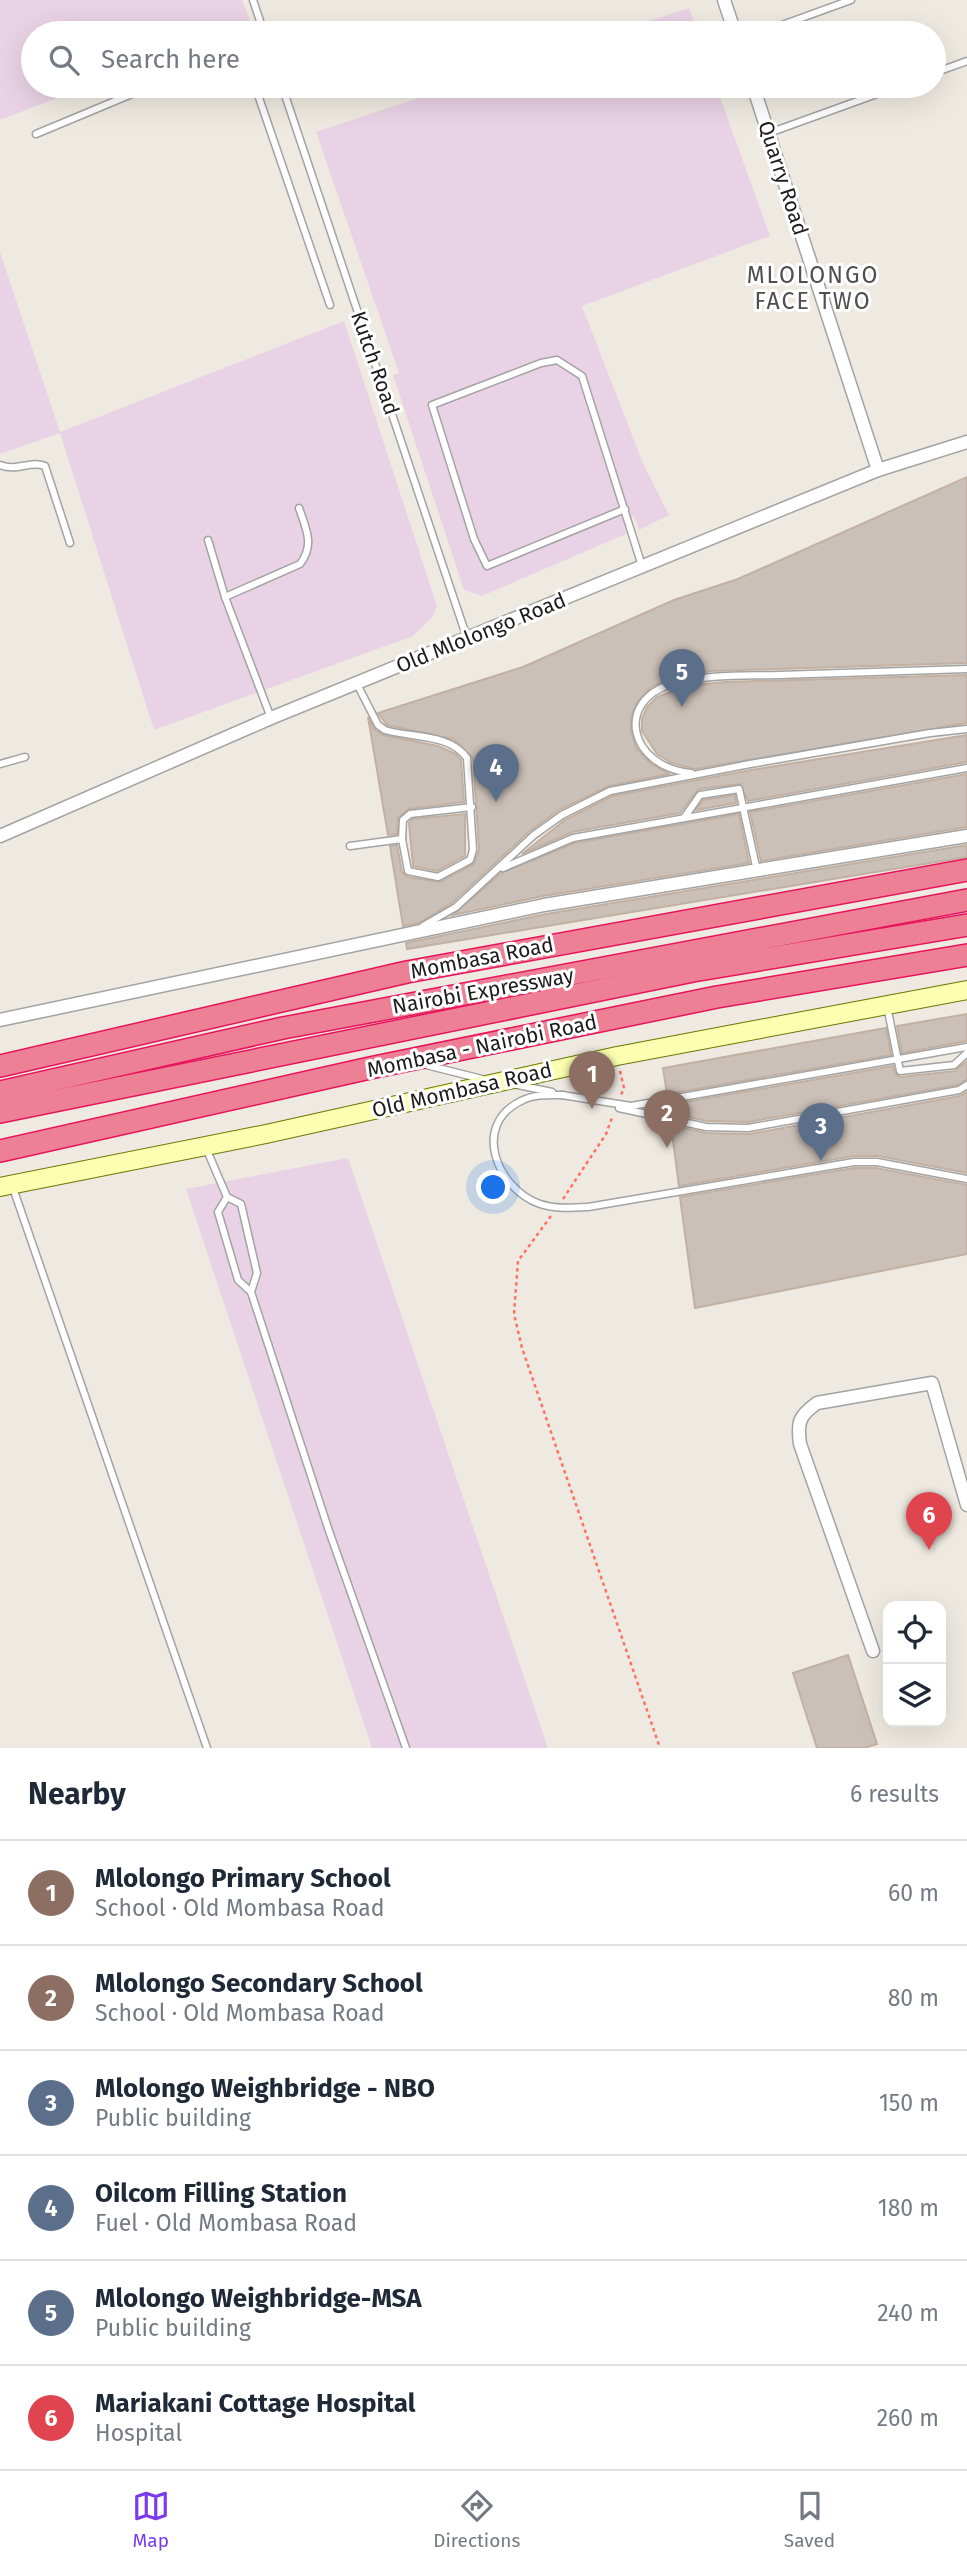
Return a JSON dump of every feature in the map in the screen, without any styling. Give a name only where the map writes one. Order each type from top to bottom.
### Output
[{"type":"highway","name":"Mombasa Road","points":[[0,1066],[407,972],[967,870]]},
{"type":"highway","name":"Nairobi Expressway","points":[[0,1092],[283,1028],[967,900]]},
{"type":"highway","name":"Nairobi Expressway","points":[[0,1112],[694,971],[967,925]]},
{"type":"highway","name":"Mombasa - Nairobi Road","points":[[0,1151],[370,1068],[717,997],[967,955]]},
{"type":"street","points":[[724,0],[732,21]]},
{"type":"street","name":"Quarry Road","points":[[757,98],[878,470]]},
{"type":"street","name":"Old Mlolongo Road","points":[[0,836],[271,718],[878,470],[967,442]]},
{"type":"street","points":[[0,1020],[544,905],[967,836]]},
{"type":"street","name":"Old Mombasa Road","points":[[6,1185],[617,1056],[967,990]]},
{"type":"street","points":[[873,1651],[800,1444],[797,1425],[801,1415],[817,1403],[932,1382],[967,1505]]},
{"type":"lane","points":[[253,0],[260,21]]},
{"type":"lane","points":[[794,21],[851,0]]},
{"type":"lane","points":[[946,69],[967,61]]},
{"type":"lane","points":[[36,134],[122,98]]},
{"type":"lane","points":[[259,98],[330,305]]},
{"type":"lane","name":"Kutch Road","points":[[286,98],[468,639]]},
{"type":"lane","points":[[769,133],[866,98]]},
{"type":"lane","points":[[625,509],[487,566],[474,539],[432,405],[541,363],[557,360],[582,376],[625,509],[643,568]]},
{"type":"lane","points":[[0,465],[13,470],[38,463],[45,466],[70,543]]},
{"type":"lane","points":[[225,597],[300,564],[308,554],[309,536],[299,508]]},
{"type":"lane","points":[[208,540],[225,597],[271,718]]},
{"type":"lane","points":[[699,774],[683,772],[655,762],[640,746],[636,733],[642,704],[655,692],[672,684],[719,677],[967,669]]},
{"type":"lane","points":[[357,684],[378,724],[385,730],[437,740],[463,753],[470,767],[472,807],[472,856],[441,876],[408,871],[402,839],[403,820],[410,814],[472,807]]},
{"type":"lane","points":[[412,932],[457,907],[534,835],[586,801],[610,791],[930,733],[967,729]]},
{"type":"lane","points":[[0,764],[25,757]]},
{"type":"lane","points":[[495,872],[573,838],[967,768]]},
{"type":"lane","points":[[684,818],[700,795],[739,789],[757,871]]},
{"type":"lane","points":[[350,846],[402,839]]},
{"type":"lane","points":[[887,1004],[900,1072],[954,1065],[967,1053]]},
{"type":"lane","points":[[617,1106],[640,1105],[967,1047]]},
{"type":"lane","points":[[370,1068],[404,1062],[706,1127],[748,1128],[967,1088]]},
{"type":"lane","points":[[563,1095],[532,1096],[508,1109],[495,1134],[493,1150],[500,1173],[518,1194],[557,1208],[588,1207],[854,1162],[887,1163],[967,1179]]},
{"type":"lane","points":[[205,1145],[227,1197],[241,1204],[257,1273],[251,1292]]},
{"type":"lane","points":[[6,1185],[207,1748]]},
{"type":"lane","points":[[227,1197],[218,1212],[238,1280],[251,1292],[329,1531],[406,1748]]},
{"type":"path","points":[[617,1056],[624,1088],[606,1134],[519,1261],[514,1314],[522,1348],[660,1748]]},
{"type":"shaded area","points":[[0,0],[242,0],[250,21],[21,21],[21,98],[57,98],[0,120]]},
{"type":"shaded area","points":[[689,8],[694,21],[649,21]]},
{"type":"shaded area","points":[[419,98],[720,98],[770,236],[582,306],[642,461],[669,515],[639,530],[634,516],[623,520],[626,534],[482,596],[464,590],[393,375],[399,373],[316,132]]},
{"type":"shaded area","points":[[0,252],[60,432],[344,321],[437,606],[432,617],[413,636],[154,730],[60,433],[0,454]]},
{"type":"shaded area","points":[[348,1158],[548,1748],[372,1748],[186,1189]]},
{"type":"building","points":[[967,477],[967,663],[711,671],[671,678],[651,687],[637,702],[631,718],[631,733],[637,749],[650,763],[669,774],[609,786],[559,810],[530,831],[453,902],[419,923],[403,926],[390,846],[397,845],[402,872],[407,877],[440,882],[474,864],[479,850],[473,758],[453,739],[387,725],[378,713],[523,667],[674,600],[738,579]]},
{"type":"building","points":[[967,675],[967,723],[695,769],[672,763],[657,754],[642,731],[642,719],[647,707],[657,697],[686,686],[725,682]]},
{"type":"building","points":[[368,717],[374,729],[383,735],[438,746],[456,754],[461,760],[464,802],[409,809],[398,818],[397,834],[388,835]]},
{"type":"building","points":[[967,735],[967,762],[748,801],[740,784],[699,789],[680,813],[572,832],[522,854],[565,820],[612,796]]},
{"type":"building","points":[[967,774],[967,827],[761,861],[750,812]]},
{"type":"building","points":[[735,795],[736,803],[696,810],[703,800]]},
{"type":"building","points":[[465,814],[465,856],[437,871],[413,866],[409,823],[412,819]]},
{"type":"building","points":[[739,814],[749,863],[543,896],[453,915],[501,873],[575,843]]},
{"type":"building","points":[[967,845],[967,857],[407,949],[406,943],[546,914]]},
{"type":"building","points":[[967,1014],[967,1041],[902,1053],[897,1026]]},
{"type":"building","points":[[886,1028],[891,1055],[667,1094],[663,1068]]},
{"type":"building","points":[[967,1061],[967,1079],[957,1085],[748,1122],[707,1121],[669,1113],[668,1105],[893,1066],[895,1074],[900,1077],[955,1071]]},
{"type":"building","points":[[967,1092],[967,1173],[878,1156],[854,1156],[679,1186],[671,1125],[706,1133],[749,1134],[960,1096]]},
{"type":"building","points":[[854,1168],[876,1168],[967,1185],[967,1254],[695,1308],[680,1197]]},
{"type":"building","points":[[848,1655],[877,1744],[864,1748],[817,1748],[793,1673]]},
{"type":"place","name":"Mlolongo Weighbridge-MSA","points":[[682,707]]},
{"type":"place","name":"Oilcom Filling Station","points":[[496,802]]},
{"type":"place","name":"Mlolongo Primary School","points":[[592,1109]]},
{"type":"place","name":"Mlolongo Secondary School","points":[[667,1148]]},
{"type":"place","name":"Mlolongo Weighbridge - NBO","points":[[821,1161]]},
{"type":"place","name":"Mariakani Cottage Hospital","points":[[929,1550]]},
{"type":"district","name":"MLOLONGO FACE TWO","points":[[813,288]]}]
